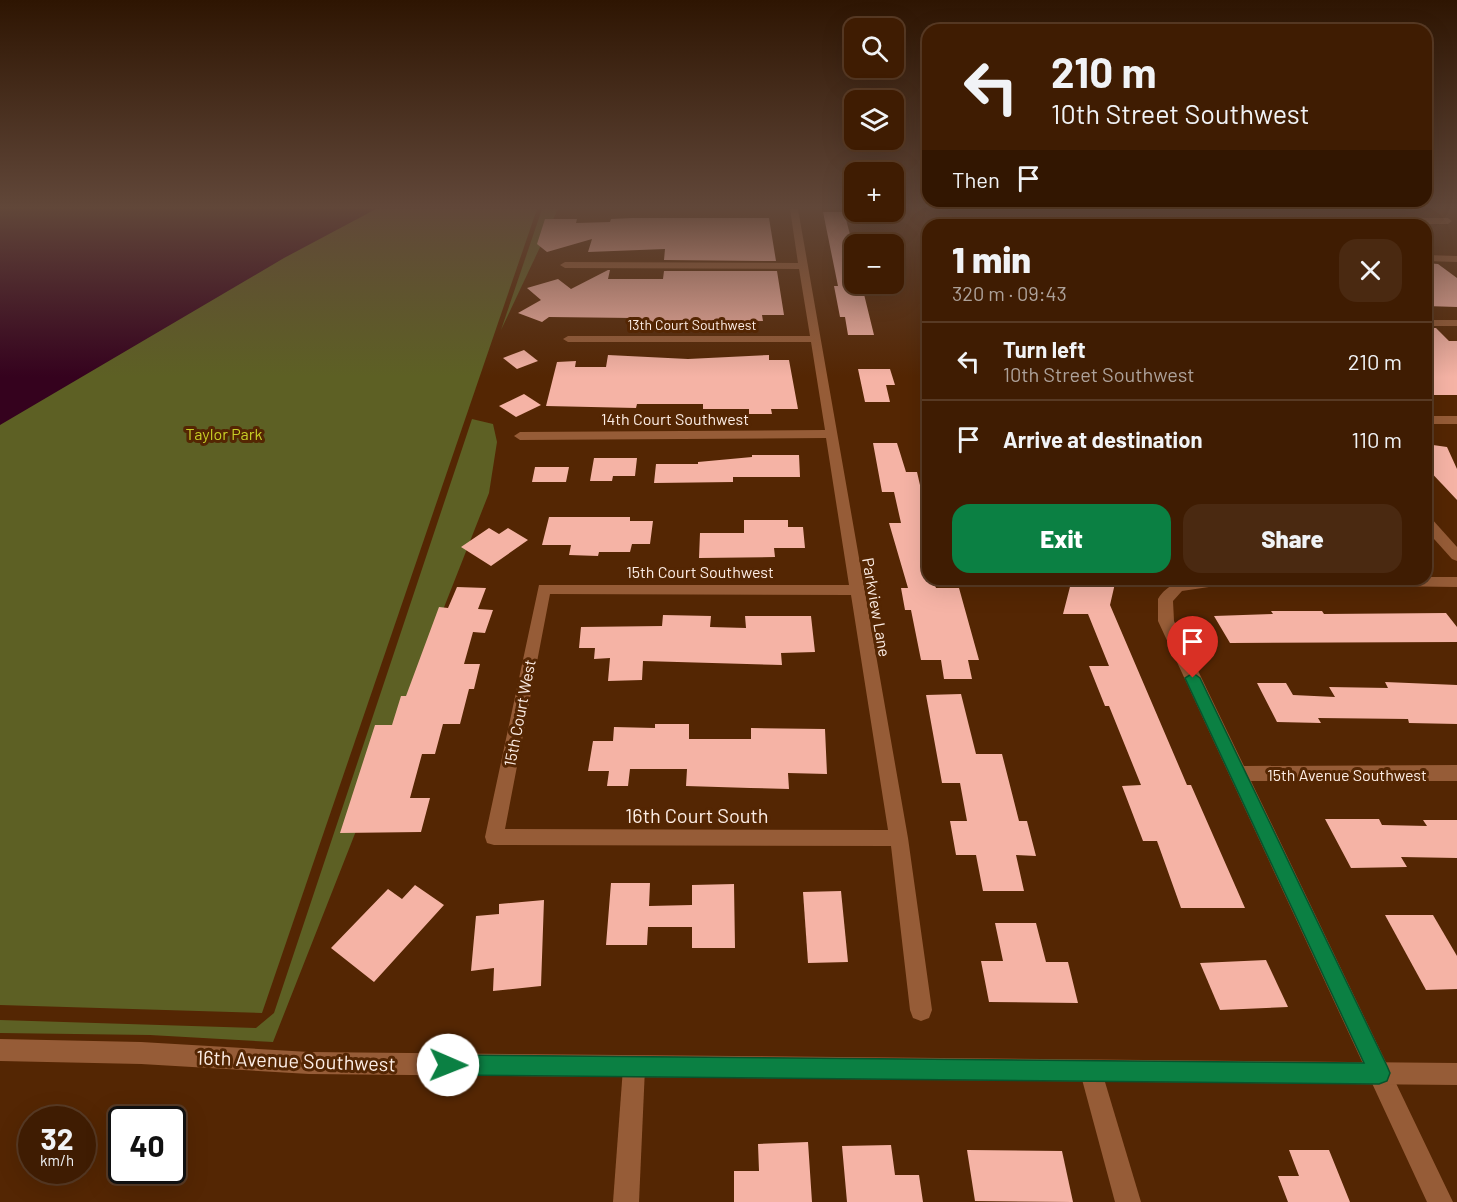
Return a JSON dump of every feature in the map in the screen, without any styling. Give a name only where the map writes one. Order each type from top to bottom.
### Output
[{"type":"street","points":[[587,265],[804,266]]},
{"type":"street","name":"Parkview Lane","points":[[804,266],[830,434],[899,838],[921,1010]]},
{"type":"street","points":[[1432,323],[1457,323]]},
{"type":"street","name":"13th Court Southwest","points":[[568,339],[816,339]]},
{"type":"street","points":[[1432,420],[1457,420]]},
{"type":"street","name":"14th Court Southwest","points":[[520,435],[830,434]]},
{"type":"street","points":[[1432,528],[1457,556]]},
{"type":"street","points":[[1432,582],[1457,582]]},
{"type":"street","points":[[1191,585],[1178,587],[1165,599],[1166,621],[1440,1202]]},
{"type":"street","name":"15th Court Southwest","points":[[544,589],[856,590]]},
{"type":"street","name":"15th Court West","points":[[494,837],[544,589]]},
{"type":"street","name":"15th Avenue Southwest","points":[[1238,774],[1457,773]]},
{"type":"street","name":"16th Court South","points":[[494,837],[899,838]]},
{"type":"street","name":"16th Avenue Southwest","points":[[0,1050],[141,1053],[309,1063],[634,1068],[1457,1074]]},
{"type":"street","points":[[626,1202],[634,1068]]},
{"type":"street","points":[[1091,1072],[1128,1202]]},
{"type":"green space","name":"Taylor Park","points":[[0,265],[518,265],[262,1013],[0,1005]]},
{"type":"green space","points":[[523,265],[532,265],[501,330]]},
{"type":"green space","points":[[472,419],[493,424],[497,442],[489,493],[273,1042],[150,1035],[0,1033],[0,1020],[256,1028],[274,1013]]},
{"type":"shaded area","points":[[0,265],[272,265],[0,425]]},
{"type":"building","points":[[834,265],[844,265],[844,294],[864,294],[874,335],[848,335],[845,317],[840,317],[834,286],[838,286]]},
{"type":"building","points":[[1432,265],[1439,265],[1457,278],[1457,307],[1432,306]]},
{"type":"building","points":[[610,270],[608,279],[663,279],[664,271],[777,271],[784,315],[762,315],[763,321],[632,322],[633,318],[549,317],[542,322],[518,313],[541,300],[527,288],[558,279],[571,289]]},
{"type":"building","points":[[1432,328],[1436,328],[1449,341],[1457,341],[1457,395],[1432,395]]},
{"type":"building","points":[[524,350],[538,361],[517,369],[503,358]]},
{"type":"building","points":[[608,355],[688,359],[769,355],[769,360],[789,360],[798,409],[771,409],[772,414],[749,414],[749,409],[703,409],[703,404],[637,404],[636,408],[546,406],[557,362],[576,361],[575,367],[606,367]]},
{"type":"building","points":[[858,369],[890,369],[895,385],[886,385],[890,402],[865,402]]},
{"type":"building","points":[[524,394],[541,405],[516,417],[499,406]]},
{"type":"building","points":[[873,443],[897,443],[906,472],[917,472],[922,494],[922,585],[935,585],[936,588],[959,588],[979,660],[968,660],[972,679],[944,679],[941,660],[921,660],[911,610],[905,610],[901,588],[908,588],[889,523],[901,523],[894,492],[882,492]]},
{"type":"building","points":[[1432,445],[1447,447],[1457,469],[1457,500],[1432,473]]},
{"type":"building","points":[[752,455],[799,455],[800,477],[733,477],[733,482],[654,483],[656,464],[698,464],[698,462],[752,457]]},
{"type":"building","points":[[594,458],[637,458],[635,476],[613,476],[612,481],[590,481]]},
{"type":"building","points":[[535,467],[569,467],[566,482],[532,482]]},
{"type":"building","points":[[549,517],[630,517],[630,521],[653,521],[650,544],[632,544],[630,552],[599,552],[598,556],[569,555],[571,545],[542,545]]},
{"type":"building","points":[[744,520],[788,520],[788,527],[803,527],[805,548],[774,548],[775,557],[699,558],[700,533],[744,533]]},
{"type":"building","points":[[489,528],[499,534],[508,528],[528,540],[491,566],[461,547]]},
{"type":"building","points":[[1070,585],[1115,585],[1110,605],[1187,785],[1191,785],[1245,908],[1181,908],[1157,841],[1143,841],[1122,786],[1141,785],[1109,706],[1105,706],[1089,666],[1109,666],[1088,614],[1063,614]]},
{"type":"building","points":[[457,587],[486,588],[478,609],[493,610],[485,633],[473,632],[464,664],[480,664],[474,689],[469,689],[460,724],[443,724],[435,754],[422,754],[410,798],[430,798],[421,832],[340,833],[375,725],[392,725],[401,696],[406,696],[439,607],[448,608]]},
{"type":"building","points":[[1271,611],[1322,611],[1324,614],[1446,613],[1457,627],[1457,642],[1230,643],[1214,616],[1273,614]]},
{"type":"building","points":[[663,615],[711,616],[710,627],[746,628],[745,616],[811,616],[815,652],[781,653],[782,665],[643,661],[642,680],[608,681],[610,658],[594,659],[595,648],[579,648],[581,627],[662,626]]},
{"type":"building","points":[[1385,682],[1457,685],[1457,724],[1409,723],[1408,719],[1318,718],[1321,723],[1277,722],[1257,683],[1286,683],[1293,695],[1335,697],[1329,687],[1388,688]]},
{"type":"building","points":[[961,694],[976,754],[1002,754],[1019,821],[1027,821],[1036,856],[1016,855],[1024,891],[983,891],[976,855],[956,855],[950,821],[967,821],[960,783],[942,783],[926,695]]},
{"type":"building","points":[[655,724],[689,724],[689,739],[751,739],[751,728],[825,729],[827,774],[788,773],[789,789],[686,786],[687,769],[630,769],[628,786],[607,786],[609,771],[588,771],[593,741],[613,741],[614,727],[655,728]]},
{"type":"building","points":[[1325,819],[1379,819],[1382,825],[1427,826],[1423,820],[1457,820],[1457,858],[1401,857],[1407,867],[1351,868]]},
{"type":"building","points":[[611,883],[650,883],[649,906],[692,905],[692,885],[734,884],[735,948],[692,948],[692,927],[648,927],[647,945],[606,945]]},
{"type":"building","points":[[415,885],[444,905],[374,982],[331,948],[388,889],[402,899]]},
{"type":"building","points":[[841,891],[848,962],[808,963],[803,892]]},
{"type":"building","points":[[544,900],[541,986],[493,991],[494,968],[471,971],[476,916],[499,914],[499,904]]},
{"type":"building","points":[[1385,915],[1433,915],[1457,956],[1457,989],[1426,990]]},
{"type":"building","points":[[995,923],[1036,923],[1046,962],[1068,962],[1078,1003],[989,1002],[981,961],[1003,961]]},
{"type":"building","points":[[1266,960],[1288,1007],[1220,1010],[1200,963]]},
{"type":"building","points":[[808,1142],[812,1202],[734,1202],[734,1171],[759,1171],[758,1144]]},
{"type":"building","points":[[891,1145],[895,1175],[919,1175],[923,1202],[847,1202],[842,1146]]},
{"type":"building","points":[[967,1150],[1062,1151],[1073,1202],[975,1201]]},
{"type":"building","points":[[1289,1150],[1329,1150],[1350,1202],[1288,1202],[1278,1176],[1299,1176]]},
{"type":"route","points":[[448,1065],[1023,1072],[1379,1073],[1193,678]]}]
